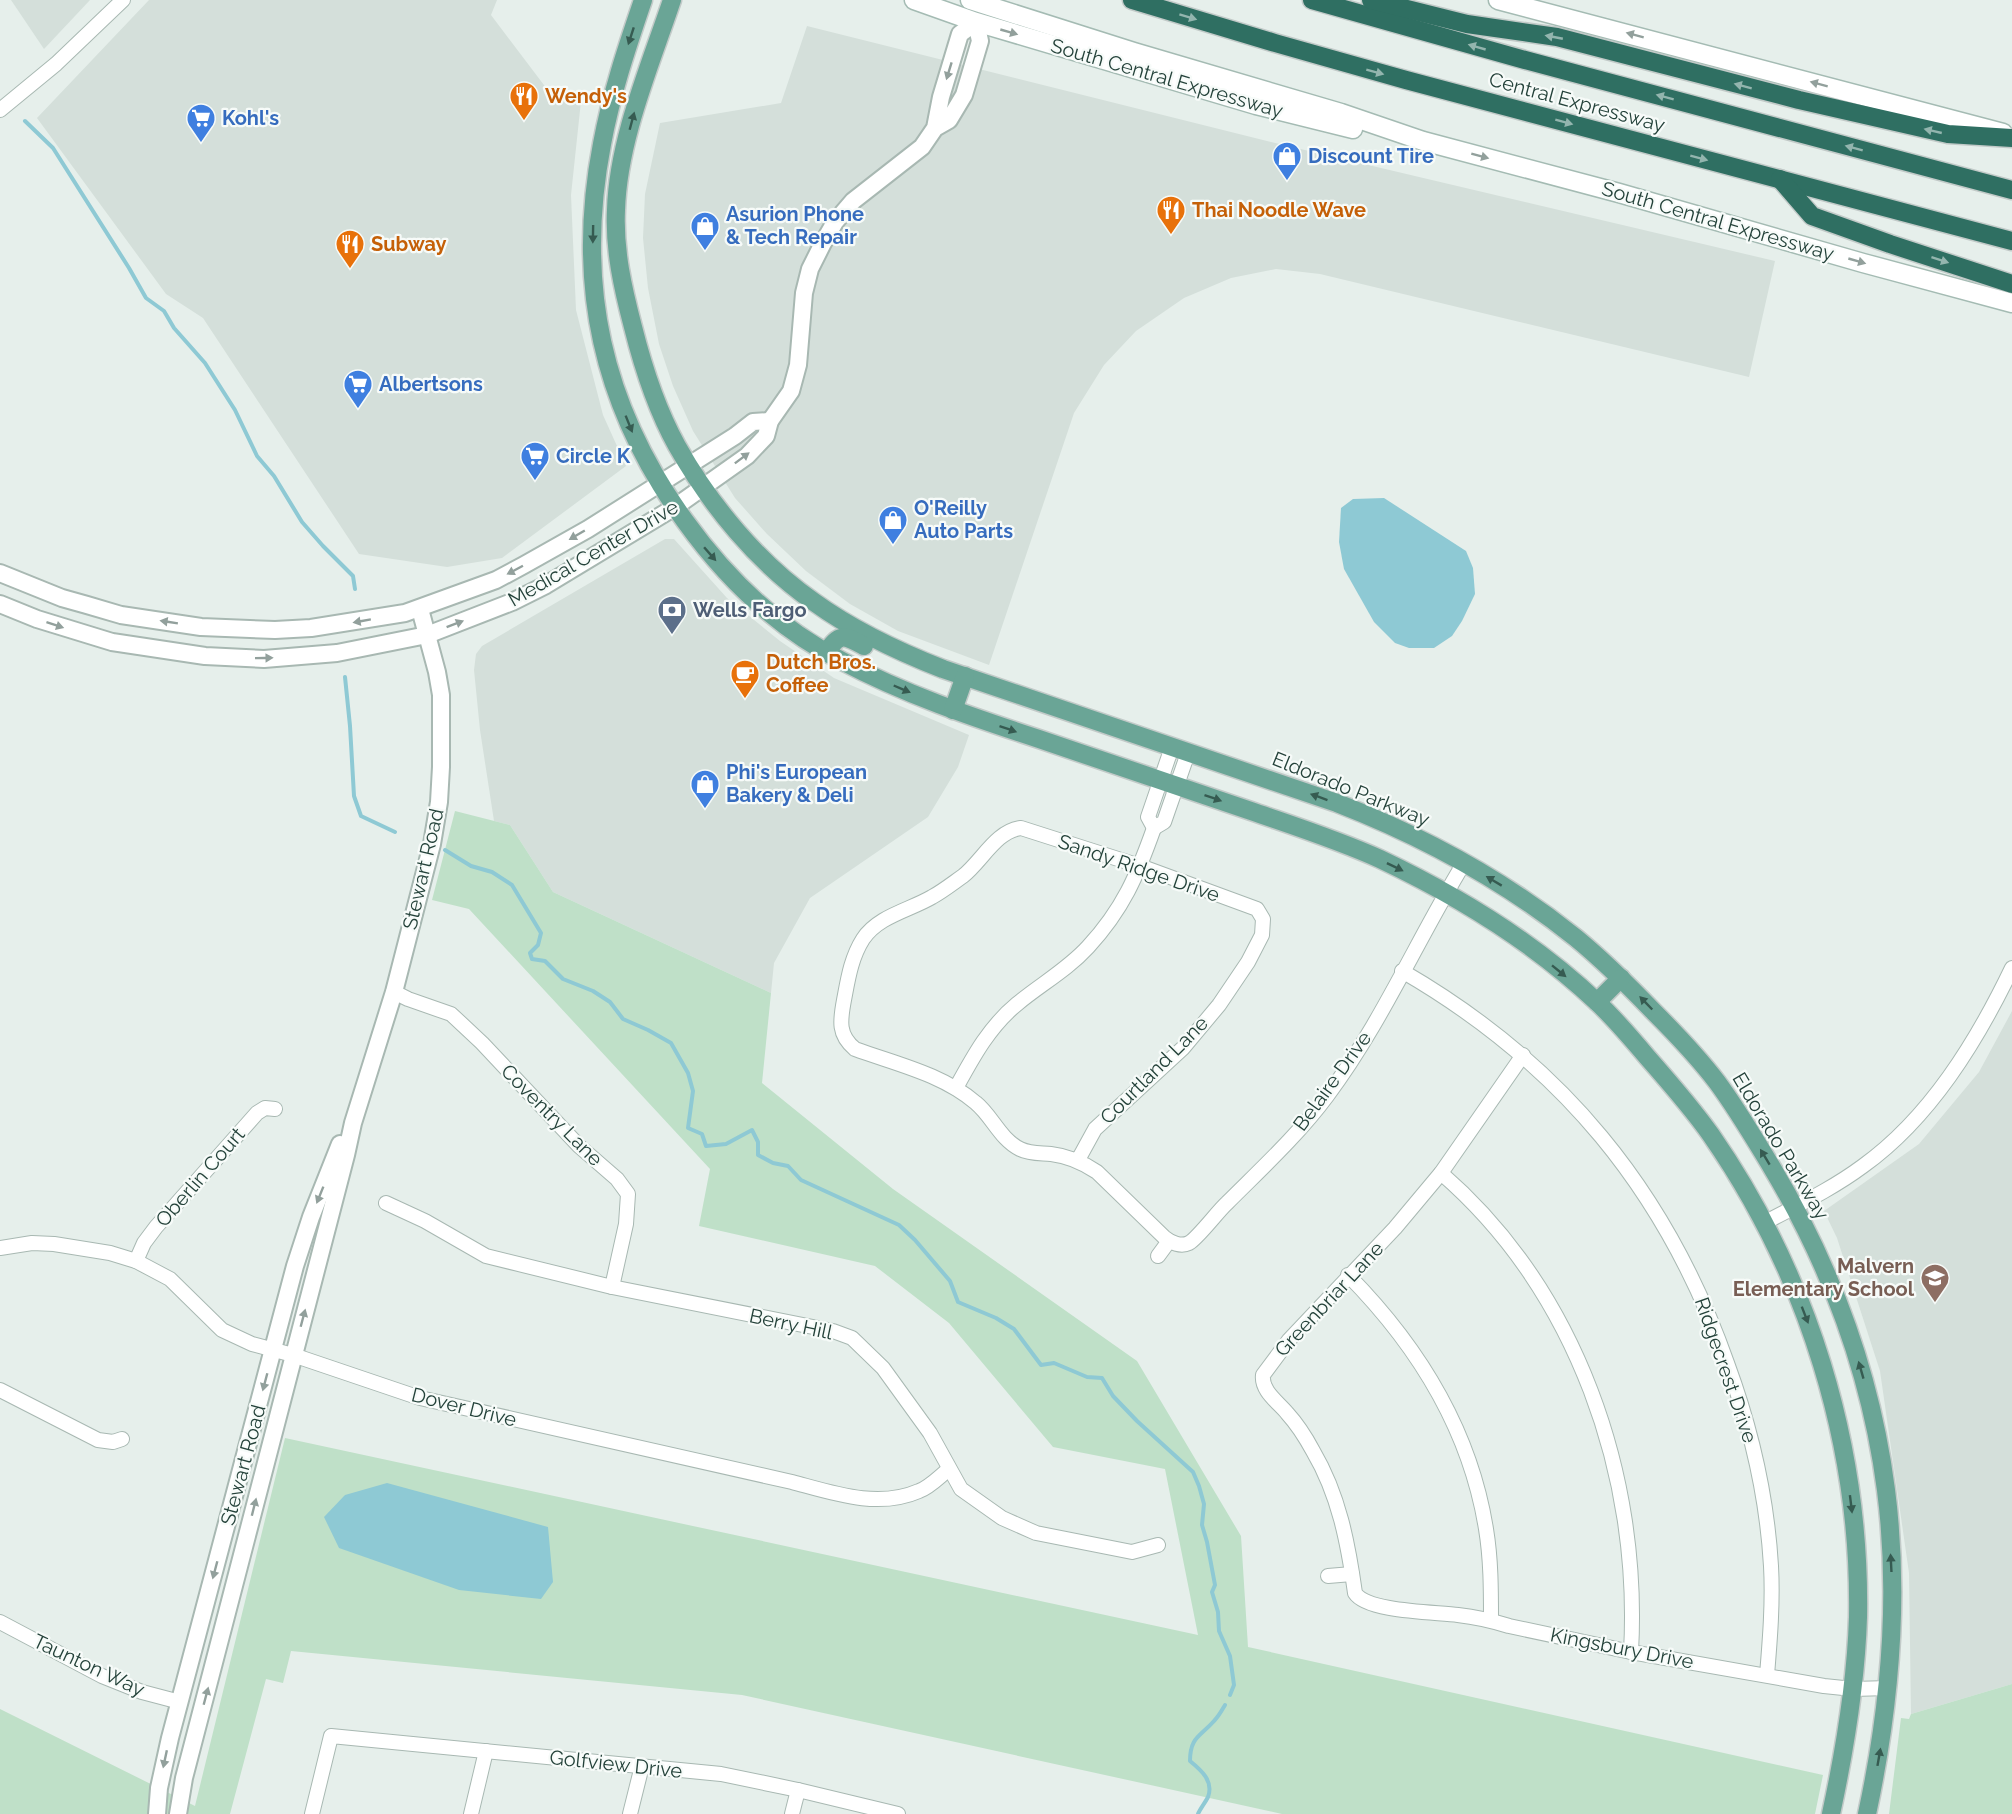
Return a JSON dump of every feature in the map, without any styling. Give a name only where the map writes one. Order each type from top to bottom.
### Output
[{"type":"highway","name":"Central Expressway","points":[[1132,0],[1319,56],[2012,241]]},
{"type":"highway","name":"Central Expressway","points":[[1312,0],[1525,60],[2012,190]]},
{"type":"highway","points":[[1371,0],[1467,24],[1557,37],[1798,100],[1948,134],[2012,137]]},
{"type":"highway","points":[[1780,179],[1812,216],[2012,284]]},
{"type":"main road","points":[[643,0],[608,112],[596,176],[592,267],[594,305],[607,366],[642,455],[706,550],[730,577],[771,614],[826,653],[876,678],[953,710],[1354,848],[1445,893],[1535,951],[1597,1002],[1669,1082],[1710,1134],[1764,1223],[1806,1317],[1823,1367],[1840,1433],[1856,1546],[1858,1614],[1853,1689],[1831,1814]]},
{"type":"main road","name":"Eldorado Parkway","points":[[672,0],[634,114],[620,178],[616,210],[617,248],[636,340],[655,396],[676,444],[703,486],[752,547],[794,587],[862,633],[895,650],[943,669],[1363,814],[1411,835],[1464,863],[1549,917],[1622,978],[1672,1030],[1716,1081],[1739,1114],[1796,1207],[1843,1311],[1862,1372],[1880,1455],[1888,1518],[1893,1616],[1889,1688],[1867,1814]]},
{"type":"main road","name":"South Central Expressway","points":[[914,0],[976,22],[1256,105],[1387,138],[1423,141]]},
{"type":"main road","name":"South Central Expressway","points":[[970,0],[1134,52],[1341,113],[1423,141],[1619,193],[2012,303]]},
{"type":"main road","points":[[1497,0],[2012,137]]},
{"type":"main road","points":[[619,73],[621,98],[607,166],[609,174],[620,178]]},
{"type":"main road","points":[[596,176],[603,182],[607,195],[610,275],[615,300],[636,340]]},
{"type":"main road","points":[[826,653],[834,640],[846,636],[897,662],[943,669]]},
{"type":"main road","points":[[953,710],[964,676]]},
{"type":"main road","points":[[1597,1002],[1622,978]]},
{"type":"street","points":[[0,110],[56,64],[123,0]]},
{"type":"street","name":"Medical Center Drive","points":[[0,604],[37,620],[112,642],[181,653],[264,659],[337,653],[427,635],[512,602],[557,578],[675,507],[747,456],[766,436],[770,421],[791,391],[798,365],[804,293],[810,269],[823,243],[835,222],[853,201],[922,147],[935,128],[949,120],[964,95],[980,41],[976,22]]},
{"type":"street","name":"Medical Center Drive","points":[[0,573],[63,598],[122,615],[201,627],[275,630],[340,625],[420,609],[496,580],[588,529],[735,436],[753,422],[770,421]]},
{"type":"street","points":[[546,554],[557,578]]},
{"type":"street","points":[[80,633],[87,605]]},
{"type":"street","name":"Stewart Road","points":[[178,1814],[184,1778],[353,1123],[394,992],[432,844],[439,802],[441,695],[420,609]]},
{"type":"street","points":[[1158,1256],[1169,1241],[1097,1172],[1078,1160],[1051,1154],[1035,1154],[1019,1149],[1006,1138],[977,1104],[956,1088],[978,1048],[998,1022],[1018,1003],[1059,975],[1094,941],[1112,918],[1132,885],[1140,866],[1154,828],[1148,817],[1169,783],[1180,750]]},
{"type":"street","name":"Sandy Ridge Drive","points":[[956,1088],[925,1074],[855,1049],[847,1042],[840,1022],[851,965],[863,940],[873,927],[932,897],[964,875],[1010,829],[1021,828],[1140,866],[1257,909],[1263,919]]},
{"type":"street","name":"Belaire Drive","points":[[1169,1241],[1181,1245],[1190,1242],[1214,1215],[1286,1145],[1327,1095],[1364,1040],[1464,863]]},
{"type":"street","name":"Courtland Lane","points":[[1078,1160],[1095,1129],[1183,1048],[1219,1005],[1248,962],[1262,935],[1263,919]]},
{"type":"street","points":[[1764,1223],[1834,1186],[1890,1145],[1915,1119],[1962,1057],[1985,1021],[2012,968]]},
{"type":"street","name":"Ridgecrest Drive","points":[[1402,971],[1438,992],[1492,1030],[1523,1055],[1570,1100],[1611,1147],[1646,1195],[1680,1252],[1711,1317],[1735,1384],[1753,1448],[1765,1507],[1771,1567],[1771,1623],[1767,1675]]},
{"type":"street","name":"Coventry Lane","points":[[394,992],[451,1014],[482,1043],[579,1146],[617,1179],[628,1194],[626,1224],[612,1287]]},
{"type":"street","name":"Greenbriar Lane","points":[[1358,1597],[1354,1593],[1343,1522],[1331,1485],[1313,1450],[1288,1414],[1267,1390],[1262,1380],[1266,1368],[1283,1347],[1348,1275],[1395,1228],[1441,1173],[1523,1055]]},
{"type":"street","name":"Oberlin Court","points":[[136,1261],[144,1243],[156,1227],[257,1113],[265,1108],[275,1108]]},
{"type":"street","name":"Stewart Road","points":[[157,1814],[159,1788],[170,1738],[295,1266],[311,1216],[341,1142],[353,1123]]},
{"type":"street","points":[[1441,1173],[1464,1193],[1505,1239],[1540,1289],[1567,1337],[1592,1393],[1612,1451],[1624,1505],[1631,1566],[1633,1622],[1631,1652]]},
{"type":"street","name":"Berry Hill","points":[[386,1203],[425,1221],[486,1256],[612,1287],[832,1331],[852,1338],[883,1368],[910,1404],[930,1433],[961,1489],[1002,1518],[1036,1533],[1132,1552],[1158,1545]]},
{"type":"street","name":"Dover Drive","points":[[0,1248],[54,1244],[101,1251],[136,1261],[175,1283],[222,1330],[242,1341],[293,1355],[420,1398],[792,1482],[846,1497],[893,1499],[921,1491],[949,1469]]},
{"type":"street","points":[[1348,1275],[1378,1305],[1409,1345],[1436,1387],[1458,1432],[1474,1479],[1486,1528],[1491,1578],[1491,1620]]},
{"type":"street","points":[[0,1390],[98,1440],[113,1442],[122,1439]]},
{"type":"street","points":[[1329,1576],[1352,1574]]},
{"type":"street","name":"Kingsbury Drive","points":[[1358,1597],[1371,1604],[1424,1613],[1491,1620],[1509,1626],[1631,1652],[1824,1686],[1853,1689],[1889,1688]]},
{"type":"street","name":"Taunton Way","points":[[0,1622],[102,1676],[142,1692],[180,1702]]},
{"type":"street","name":"Golfview Drive","points":[[312,1814],[331,1736],[721,1774],[897,1814]]},
{"type":"street","points":[[471,1814],[486,1751]]},
{"type":"street","points":[[630,1814],[642,1766]]},
{"type":"street","points":[[792,1814],[798,1790]]},
{"type":"shaded area","points":[[11,0],[90,0],[44,49]]},
{"type":"shaded area","points":[[149,0],[497,0],[491,15],[553,97],[581,101],[571,195],[576,310],[603,415],[626,466],[502,558],[447,567],[359,554],[203,318],[166,294],[37,118]]},
{"type":"shaded area","points":[[807,26],[1271,142],[1775,261],[1749,377],[1320,274],[1276,269],[1231,278],[1184,298],[1136,331],[1104,365],[1074,413],[989,665],[898,631],[850,604],[806,571],[767,534],[735,498],[693,431],[673,386],[659,344],[648,288],[643,238],[645,194],[660,123],[781,103]]},
{"type":"shaded area","points":[[665,539],[674,539],[727,598],[780,641],[834,678],[969,735],[958,767],[928,817],[810,898],[774,963],[771,993],[553,892],[510,825],[494,821],[480,730],[474,670],[476,654],[482,646]]},
{"type":"shaded area","name":"Malvern Elementary School","points":[[2012,1011],[2012,1684],[1911,1714],[1909,1573],[1880,1371],[1837,1238],[1824,1211],[1919,1144],[1979,1072]]},
{"type":"green space","points":[[455,811],[510,825],[553,892],[771,993],[762,1083],[893,1189],[1137,1361],[1241,1536],[1248,1647],[1823,1775],[1815,1814],[1282,1814],[742,1695],[291,1651],[283,1683],[266,1679],[230,1814],[0,1814],[0,1709],[195,1806],[285,1438],[1198,1635],[1165,1469],[1053,1447],[949,1323],[875,1266],[699,1226],[710,1169],[469,909],[432,900]]},
{"type":"green space","points":[[2012,1684],[2012,1814],[1889,1814],[1901,1718],[1909,1719],[1911,1714]]},
{"type":"water","points":[[1384,498],[1466,551],[1473,568],[1475,594],[1462,621],[1452,636],[1434,648],[1409,648],[1395,643],[1374,622],[1344,569],[1339,542],[1341,508],[1353,499]]},
{"type":"water","points":[[387,1483],[548,1527],[553,1582],[541,1599],[459,1590],[339,1548],[324,1517],[345,1495]]},
{"type":"waterway","points":[[25,121],[53,148],[146,298],[164,311],[174,328],[205,363],[235,410],[257,456],[274,476],[302,522],[353,576],[355,589]]},
{"type":"waterway","points":[[345,677],[354,796],[361,816],[395,832]]},
{"type":"waterway","points":[[445,850],[471,866],[492,872],[512,885],[541,933],[538,945],[530,953],[532,959],[545,961],[563,979],[593,991],[610,1002],[623,1019],[671,1043],[688,1073],[693,1091],[688,1128],[702,1134],[706,1146],[726,1144],[752,1130],[758,1142],[758,1155],[773,1163],[788,1166],[801,1180],[899,1225],[950,1281],[958,1302],[996,1318],[1014,1329],[1041,1365],[1054,1363],[1087,1377],[1102,1378],[1113,1396],[1137,1421],[1193,1472],[1204,1504],[1202,1525],[1215,1585],[1212,1592],[1218,1612],[1219,1631],[1230,1656],[1234,1685],[1230,1695]]},
{"type":"waterway","points":[[1198,1814],[1208,1797],[1209,1786],[1202,1772],[1190,1761],[1190,1753],[1194,1742],[1216,1719],[1225,1705]]},
{"type":"place","name":"Wendy's","points":[[524,122]]},
{"type":"place","name":"Kohl's","points":[[201,144]]},
{"type":"place","name":"Discount Tire","points":[[1287,182]]},
{"type":"place","name":"Thai Noodle Wave","points":[[1171,236]]},
{"type":"place","name":"Asurion Phone & Tech Repair","points":[[705,252]]},
{"type":"place","name":"Subway","points":[[350,270]]},
{"type":"place","name":"Albertsons","points":[[358,410]]},
{"type":"place","name":"Circle K","points":[[535,482]]},
{"type":"place","name":"O'Reilly Auto Parts","points":[[893,546]]},
{"type":"place","name":"Wells Fargo","points":[[672,636]]},
{"type":"place","name":"Dutch Bros. Coffee","points":[[745,700]]},
{"type":"place","name":"Phi's European Bakery & Deli","points":[[705,810]]},
{"type":"place","name":"Malvern Elementary School","points":[[1935,1304]]}]
